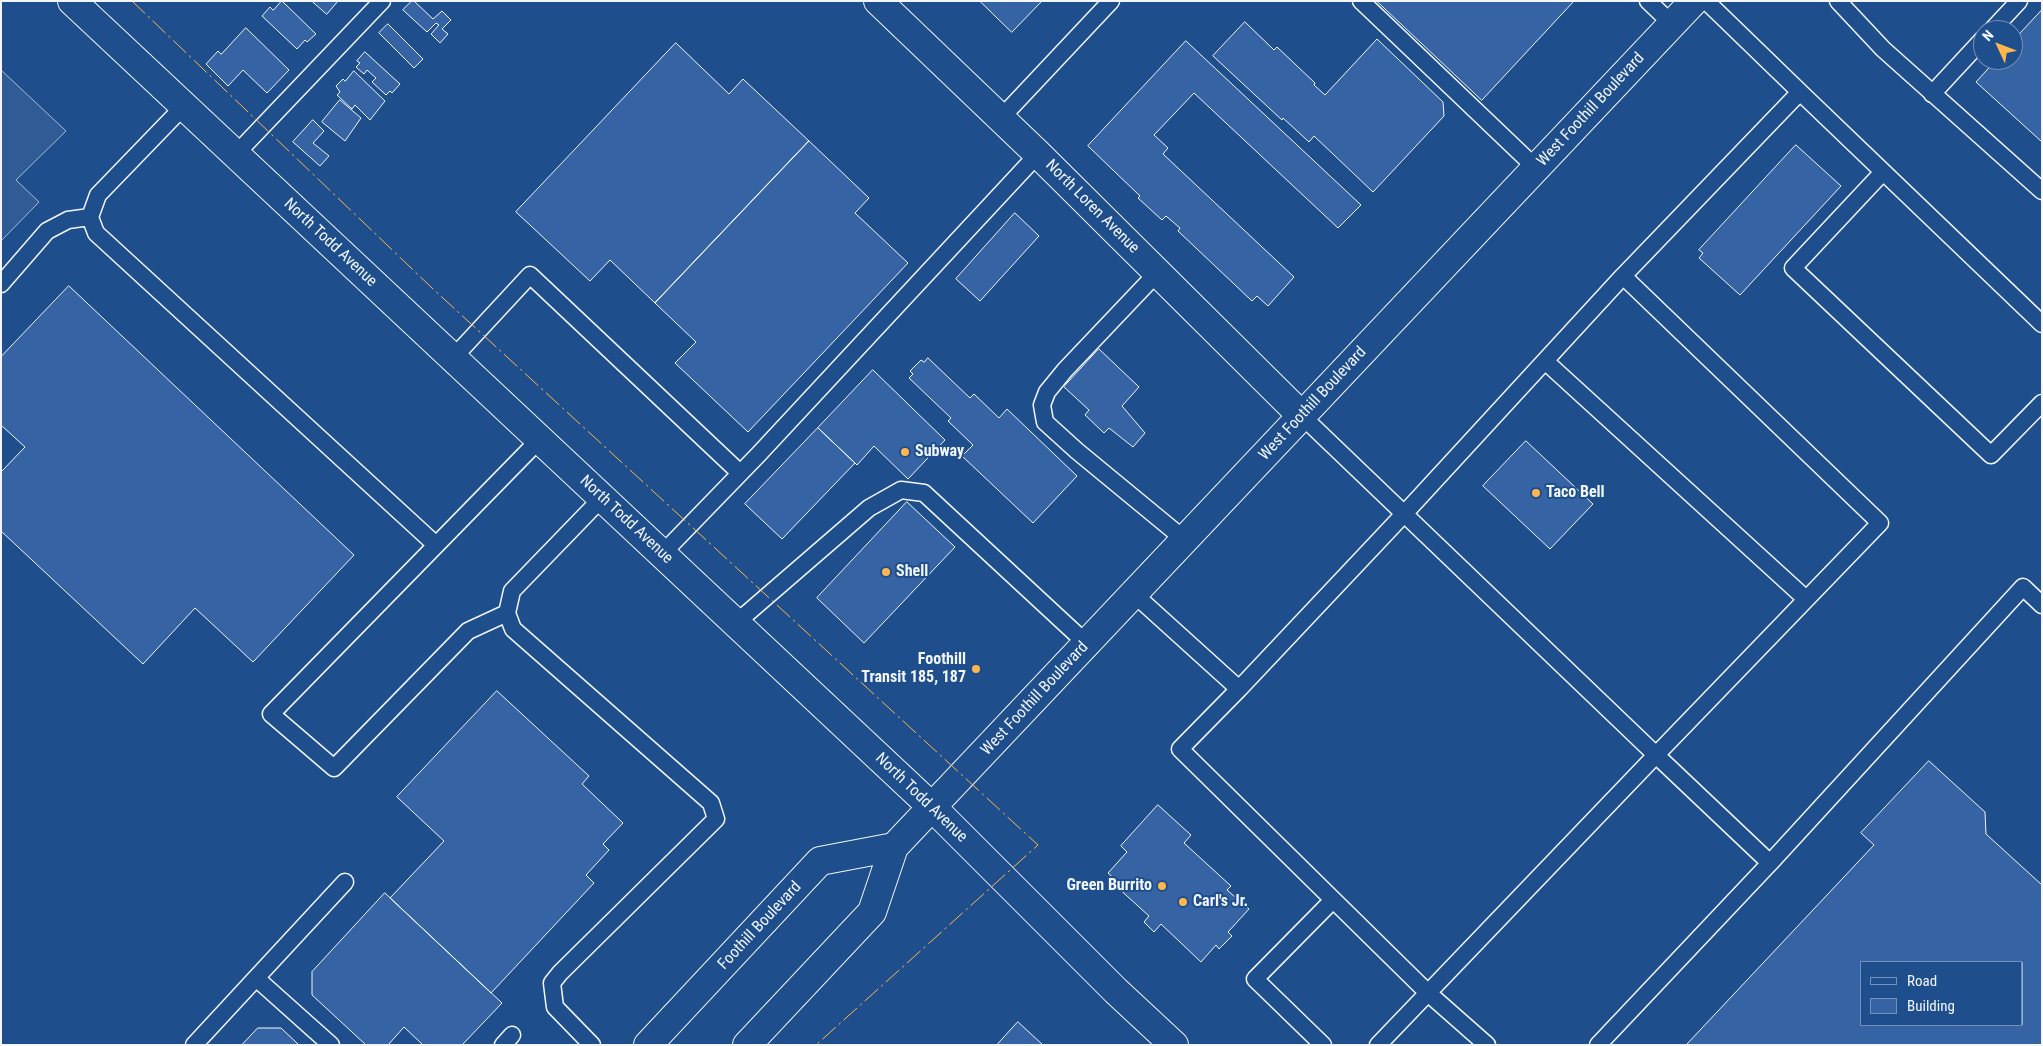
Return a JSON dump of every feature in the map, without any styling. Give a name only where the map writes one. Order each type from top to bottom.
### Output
[{"type":"street","name":"North Todd Avenue","points":[[72,1],[932,807],[1116,991],[1174,1045]]},
{"type":"street","name":"North Loren Avenue","points":[[878,1],[1038,154],[1302,416]]},
{"type":"street","name":"West Foothill Boulevard","points":[[932,807],[1694,1]]},
{"type":"street","points":[[747,1045],[872,912],[894,848],[932,807]]},
{"type":"street","name":"Foothill Boulevard","points":[[648,1045],[820,861],[894,848]]},
{"type":"lane","points":[[236,154],[382,1]]},
{"type":"lane","points":[[1001,118],[1111,1]]},
{"type":"lane","points":[[1361,1],[1536,168]]},
{"type":"lane","points":[[1648,1],[1672,24]]},
{"type":"lane","points":[[1706,1],[2042,324]]},
{"type":"lane","points":[[1838,1],[1883,49],[2042,190]]},
{"type":"lane","points":[[2001,20],[2019,1]]},
{"type":"lane","points":[[1932,94],[1973,50]]},
{"type":"lane","points":[[1487,1045],[1428,993],[1180,749],[1404,514],[1623,276],[1800,92]]},
{"type":"lane","points":[[184,106],[98,195],[90,217],[96,233],[436,545]]},
{"type":"lane","points":[[662,554],[1038,154]]},
{"type":"lane","points":[[1883,172],[1793,268],[1991,455],[2042,403]]},
{"type":"lane","points":[[1,284],[47,231],[68,220],[90,217]]},
{"type":"lane","points":[[1158,272],[1065,370],[1048,392],[1042,405],[1045,422],[1077,451],[1185,540]]},
{"type":"lane","points":[[453,358],[530,275],[740,473]]},
{"type":"lane","points":[[1378,1045],[1880,523],[1623,276]]},
{"type":"lane","points":[[1545,361],[1806,599]]},
{"type":"lane","points":[[1302,416],[1770,863]]},
{"type":"lane","points":[[507,613],[468,631],[334,768],[271,714],[540,439]]},
{"type":"lane","points":[[736,623],[869,508],[901,490],[924,493],[1087,644]]},
{"type":"lane","points":[[592,1045],[555,1007],[552,983],[716,819],[711,803],[513,629],[507,613],[512,591],[602,498]]},
{"type":"lane","points":[[1598,1045],[1770,863],[2023,587],[2042,605]]},
{"type":"lane","points":[[1134,594],[1239,689]]},
{"type":"lane","points":[[194,1045],[345,882]]},
{"type":"lane","points":[[1323,1045],[1255,979],[1333,900]]},
{"type":"lane","points":[[256,978],[331,1045]]},
{"type":"shaded area","points":[[1,70],[66,131],[16,180],[39,202],[1,241]]},
{"type":"building","points":[[282,1],[316,34],[307,42],[305,40],[297,49],[262,16],[270,7],[273,10]]},
{"type":"building","points":[[312,1],[338,1],[327,14]]},
{"type":"building","points":[[412,1],[433,19],[442,11],[451,20],[442,29],[448,34],[440,43],[431,34],[439,25],[436,23],[427,32],[403,10]]},
{"type":"building","points":[[980,1],[1042,1],[1012,32]]},
{"type":"building","points":[[1377,1],[1574,1],[1482,100]]},
{"type":"building","points":[[2042,10],[2042,142],[1976,82],[1987,70],[2023,70],[2023,30]]},
{"type":"building","points":[[1245,22],[1274,50],[1277,47],[1325,95],[1377,39],[1443,102],[1444,116],[1373,192],[1314,136],[1309,142],[1283,118],[1282,120],[1213,56]]},
{"type":"building","points":[[388,24],[423,59],[414,68],[379,33]]},
{"type":"building","points":[[246,28],[289,70],[267,93],[243,70],[228,86],[206,64],[218,51],[221,54]]},
{"type":"building","points":[[1186,41],[1361,205],[1338,228],[1194,93],[1154,135],[1168,148],[1163,154],[1294,277],[1268,306],[1257,296],[1252,301],[1178,231],[1180,228],[1166,216],[1162,220],[1088,146]]},
{"type":"building","points":[[676,43],[729,94],[743,79],[809,141],[655,303],[610,260],[590,281],[516,212]]},
{"type":"building","points":[[365,52],[400,84],[392,93],[390,91],[386,95],[372,82],[376,78],[367,70],[364,74],[356,67],[360,63],[357,61]]},
{"type":"building","points":[[354,71],[385,101],[370,120],[355,105],[352,109],[337,95],[340,92],[336,86],[343,79],[345,81]]},
{"type":"building","points":[[340,100],[361,118],[345,141],[322,122]]},
{"type":"building","points":[[313,120],[324,131],[313,143],[329,156],[320,166],[293,142]]},
{"type":"building","points":[[809,141],[869,198],[855,213],[908,263],[748,432],[675,363],[696,342],[655,303]]},
{"type":"building","points":[[1796,145],[1841,186],[1740,295],[1699,258],[1703,253],[1699,250]]},
{"type":"building","points":[[1015,213],[1039,236],[980,301],[956,279]]},
{"type":"building","points":[[69,286],[354,555],[253,662],[195,608],[143,664],[1,531],[1,472],[25,447],[1,425],[1,357]]},
{"type":"building","points":[[1099,349],[1139,387],[1122,406],[1145,433],[1133,447],[1109,428],[1104,433],[1085,415],[1089,410],[1064,387]]},
{"type":"building","points":[[928,358],[970,398],[974,394],[999,418],[1007,409],[1077,476],[1033,523],[962,456],[973,445],[948,421],[951,418],[909,378],[913,374],[910,371],[921,360],[924,362]]},
{"type":"building","points":[[873,370],[945,440],[908,479],[874,446],[857,465],[818,428]]},
{"type":"building","points":[[818,428],[855,463],[782,539],[745,504]]},
{"type":"building","points":[[1526,441],[1593,504],[1550,549],[1483,486]]},
{"type":"building","name":"Shell","points":[[907,502],[955,547],[864,643],[817,598]]},
{"type":"building","points":[[497,691],[589,776],[582,784],[623,823],[603,844],[609,850],[586,875],[594,883],[491,993],[390,898],[444,841],[397,797]]},
{"type":"building","points":[[1929,761],[1985,812],[1986,834],[2042,885],[2042,1045],[1686,1045],[1874,845],[1861,833]]},
{"type":"building","points":[[1158,805],[1191,835],[1184,843],[1231,886],[1227,890],[1249,909],[1228,932],[1232,936],[1219,949],[1216,945],[1201,962],[1161,924],[1154,932],[1144,922],[1149,916],[1116,886],[1119,883],[1108,873],[1127,852],[1121,846]]},
{"type":"building","points":[[385,893],[502,1003],[462,1045],[423,1045],[404,1027],[388,1045],[366,1045],[312,995],[312,972]]},
{"type":"building","points":[[1018,1022],[1043,1045],[997,1045]]},
{"type":"building","points":[[258,1028],[281,1028],[299,1045],[242,1045]]},
{"type":"power","points":[[132,1],[432,288],[1038,845],[816,1045]]},
{"type":"place","name":"Subway","points":[[905,452]]},
{"type":"place","name":"Taco Bell","points":[[1536,493]]},
{"type":"place","name":"Shell","points":[[886,572]]},
{"type":"place","name":"Foothill Transit 185, 187","points":[[976,669]]},
{"type":"place","name":"Green Burrito","points":[[1162,886]]},
{"type":"place","name":"Carl's Jr.","points":[[1183,902]]}]
